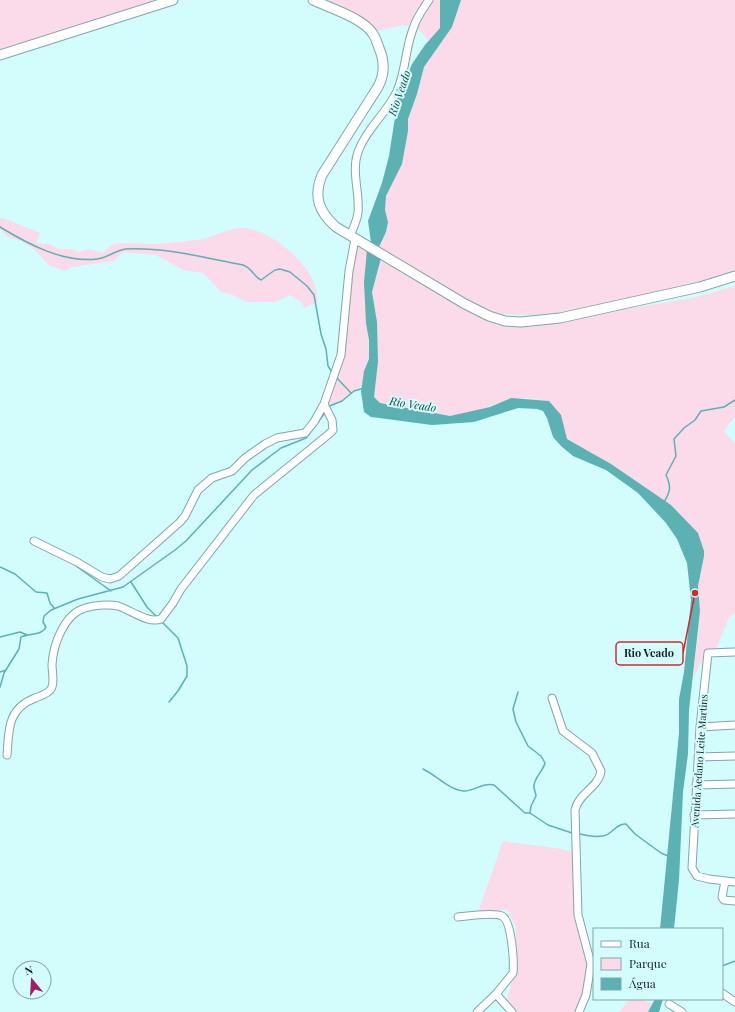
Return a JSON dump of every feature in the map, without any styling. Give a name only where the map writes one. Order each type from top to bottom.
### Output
[{"type":"main road","points":[[0,54],[173,0]]},
{"type":"main road","points":[[313,0],[365,26],[373,34],[384,61],[382,79],[378,87],[322,175],[318,184],[317,194],[324,214],[336,227],[387,256],[465,304],[489,316],[505,321],[521,322],[560,318],[616,304],[658,297],[700,287],[735,276]]},
{"type":"street","points":[[34,541],[77,562],[102,577],[110,579],[119,576],[180,522],[185,516],[198,490],[204,484],[217,476],[232,471],[249,454],[265,444],[277,438],[305,433],[314,422],[324,404],[341,355],[352,237],[358,213],[355,174],[358,153],[363,141],[386,110],[397,90],[402,78],[412,30],[418,16],[429,0]]},
{"type":"street","points":[[7,756],[10,725],[14,713],[24,703],[48,692],[52,688],[54,656],[67,621],[77,612],[85,608],[110,605],[127,609],[153,620],[161,619],[165,616],[181,589],[199,568],[254,495],[329,434],[333,426],[324,404]]},
{"type":"street","name":"Avenida Aedano Leite Martins","points":[[725,881],[697,876],[692,868],[694,814],[700,727],[708,653],[735,652]]},
{"type":"street","points":[[552,698],[563,731],[592,753],[601,771],[598,779],[579,801],[575,810],[578,915],[591,964],[586,995],[579,1012]]},
{"type":"street","points":[[700,727],[735,725]]},
{"type":"street","points":[[698,757],[735,756]]},
{"type":"street","points":[[696,785],[735,784]]},
{"type":"street","points":[[694,814],[735,814]]},
{"type":"street","points":[[735,882],[725,881],[722,897],[724,900],[735,901]]},
{"type":"street","points":[[458,917],[498,915],[507,920],[512,945],[514,967],[511,977],[477,1012]]},
{"type":"street","points":[[496,994],[512,1012]]},
{"type":"street","points":[[723,994],[735,1002]]},
{"type":"street","points":[[669,1004],[682,1012]]},
{"type":"green space","points":[[0,0],[157,0],[0,50]]},
{"type":"green space","points":[[323,0],[440,0],[440,28],[429,41],[417,29],[412,27],[399,26],[377,31],[369,23]]},
{"type":"green space","points":[[461,0],[735,0],[735,277],[611,303],[553,313],[532,315],[500,314],[479,306],[379,247],[386,233],[388,222],[385,210],[386,196],[402,164],[408,131],[408,119],[417,94],[424,67],[452,27]]},
{"type":"green space","points":[[3,218],[40,233],[36,243],[49,244],[59,249],[71,249],[78,252],[89,249],[103,253],[115,244],[119,243],[152,244],[197,240],[237,228],[250,229],[273,239],[296,256],[312,279],[316,290],[317,302],[304,308],[302,302],[290,295],[275,302],[247,302],[233,295],[221,292],[203,273],[183,270],[156,255],[123,252],[114,261],[72,267],[66,271],[50,266],[36,251],[22,241],[9,238],[0,229],[0,219]]},
{"type":"green space","points":[[352,240],[367,250],[369,359],[364,371],[362,386],[341,401],[326,404],[328,379],[340,351],[348,307],[353,275]]},
{"type":"green space","points":[[381,258],[479,315],[546,322],[693,298],[735,286],[735,416],[724,431],[735,444],[735,613],[729,617],[717,647],[703,658],[693,680],[700,611],[698,586],[704,556],[698,533],[671,505],[611,464],[567,439],[549,401],[526,398],[501,402],[476,411],[450,416],[380,403],[374,397],[378,362],[377,322],[372,292]]},
{"type":"green space","points":[[503,841],[562,849],[571,852],[575,856],[576,869],[573,888],[590,973],[578,1012],[514,1012],[507,1004],[508,994],[516,971],[516,927],[507,909],[477,915]]},
{"type":"green space","points":[[629,1000],[643,1000],[653,1004],[648,1012],[619,1012]]},
{"type":"water","points":[[440,0],[461,0],[452,27],[424,67],[417,94],[408,119],[408,131],[402,164],[386,196],[385,210],[388,222],[386,232],[379,247],[371,242],[368,221],[382,183],[389,156],[398,98],[412,64],[425,45],[440,28]]},
{"type":"water","name":"Rio Veado","points":[[367,250],[381,258],[372,292],[377,322],[378,362],[374,397],[380,403],[450,416],[490,407],[511,398],[549,401],[561,415],[567,439],[611,464],[671,505],[698,533],[704,551],[704,556],[698,586],[700,611],[689,710],[688,754],[683,792],[679,880],[674,928],[660,928],[679,733],[679,699],[684,672],[691,600],[687,563],[677,539],[666,523],[638,493],[606,470],[573,456],[561,446],[553,437],[547,418],[543,411],[537,409],[518,408],[474,422],[432,425],[371,417],[364,412],[361,392],[364,371],[369,359],[369,340],[366,323],[364,282]]},
{"type":"water","points":[[654,1000],[663,1000],[659,1012],[648,1012]]},
{"type":"waterway","points":[[0,227],[34,246],[71,258],[97,259],[126,249],[141,249],[170,251],[243,265],[249,268],[256,277],[261,280],[275,270],[280,269],[290,272],[307,286],[314,295],[321,334],[326,349],[328,366],[332,372]]},
{"type":"waterway","points":[[336,377],[351,393]]},
{"type":"waterway","points":[[327,407],[342,401],[354,391],[364,388]]},
{"type":"waterway","points":[[664,502],[670,488],[666,475],[676,456],[674,439],[684,428],[695,420],[701,411],[724,407],[735,400]]},
{"type":"waterway","points":[[318,422],[324,414]]},
{"type":"waterway","points":[[0,687],[4,673],[19,649],[21,637],[42,632],[46,627],[43,622],[44,616],[51,610],[78,599],[123,587],[186,541],[252,470],[281,448],[306,438],[316,425]]},
{"type":"waterway","points":[[72,563],[111,591]]},
{"type":"waterway","points":[[0,567],[15,574],[36,592],[47,593],[50,603],[54,608]]},
{"type":"waterway","points":[[131,582],[147,607],[157,617]]},
{"type":"waterway","points":[[161,621],[178,638],[187,666],[187,676],[169,702]]},
{"type":"waterway","points":[[0,637],[20,632],[27,635]]},
{"type":"waterway","points":[[0,672],[6,670]]},
{"type":"waterway","points":[[518,692],[513,709],[516,722],[528,746],[541,756],[545,763],[534,784],[536,796],[531,806],[530,813]]},
{"type":"waterway","points":[[423,769],[458,790],[468,791],[490,784],[494,785],[525,813],[530,813],[548,825],[572,833]]},
{"type":"waterway","points":[[580,834],[603,836],[609,834],[619,825],[626,824],[635,834],[661,853],[668,856]]},
{"type":"waterway","points":[[723,966],[735,961]]},
{"type":"place","name":"Rio Veado","points":[[695,593]]}]
